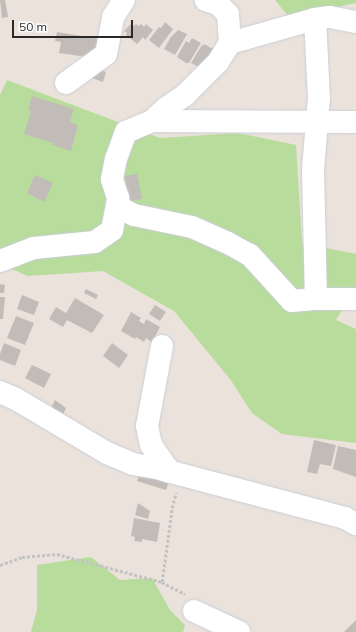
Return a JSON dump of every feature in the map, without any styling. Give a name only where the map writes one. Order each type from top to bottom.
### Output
[{"type":"street","points":[[66,83],[106,54],[113,17],[124,0]]},
{"type":"street","points":[[0,261],[34,248],[96,242],[112,230],[117,202],[112,179],[116,159],[126,132],[152,121],[185,94],[218,62],[230,43],[228,14],[218,4],[206,0]]},
{"type":"street","points":[[230,43],[315,19],[330,17],[356,22]]},
{"type":"street","points":[[315,19],[319,98],[313,170],[316,299]]},
{"type":"street","points":[[152,121],[356,122]]},
{"type":"street","points":[[117,202],[134,215],[192,227],[228,243],[250,255],[292,300],[356,299]]},
{"type":"street","points":[[162,346],[147,426],[151,445],[175,474]]},
{"type":"street","points":[[0,392],[16,399],[108,453],[133,464],[345,518],[356,524]]},
{"type":"street","points":[[192,604],[239,632]]},
{"type":"path","points":[[162,582],[175,474]]},
{"type":"path","points":[[0,565],[22,557],[57,554],[162,582],[192,604]]},
{"type":"green space","points":[[275,0],[356,0],[356,3],[289,17]]},
{"type":"green space","points":[[7,80],[160,138],[238,133],[296,145],[302,243],[356,254],[356,287],[336,320],[356,329],[356,443],[282,434],[252,413],[230,379],[174,311],[103,271],[28,276],[0,264],[0,95]]},
{"type":"green space","points":[[91,557],[120,580],[152,578],[170,610],[185,625],[183,632],[31,632],[37,610],[37,565]]},
{"type":"building","points":[[0,0],[5,0],[8,17],[2,18]]},
{"type":"building","points":[[165,22],[173,29],[159,48],[149,40]]},
{"type":"building","points":[[131,24],[134,26],[136,24],[139,26],[141,24],[144,27],[146,24],[153,30],[145,40],[143,37],[137,44],[126,35],[127,33],[124,31]]},
{"type":"building","points":[[178,30],[187,34],[175,55],[164,49],[171,37]]},
{"type":"building","points":[[57,32],[100,39],[98,57],[59,53],[61,42],[55,41]]},
{"type":"building","points":[[192,38],[201,43],[189,63],[186,63],[177,57],[186,41],[189,43]]},
{"type":"building","points":[[204,44],[213,49],[201,68],[191,63]]},
{"type":"building","points":[[92,67],[106,72],[103,82],[89,77]]},
{"type":"building","points":[[32,96],[74,109],[70,122],[78,125],[71,151],[52,145],[53,143],[24,134],[31,111],[28,110]]},
{"type":"building","points":[[137,174],[142,199],[129,201],[125,176]]},
{"type":"building","points":[[35,175],[53,183],[44,202],[27,193]]},
{"type":"building","points":[[0,284],[5,285],[4,293],[0,293]]},
{"type":"building","points":[[86,289],[98,295],[96,299],[84,293]]},
{"type":"building","points":[[22,295],[39,302],[34,315],[17,309]]},
{"type":"building","points":[[0,297],[5,297],[3,319],[0,319]]},
{"type":"building","points":[[75,298],[104,315],[92,333],[67,320],[63,327],[49,319],[56,307],[66,313]]},
{"type":"building","points":[[155,305],[166,312],[160,321],[149,314]]},
{"type":"building","points":[[131,312],[141,318],[139,321],[144,324],[146,319],[160,327],[152,342],[146,338],[144,342],[136,337],[135,339],[121,331]]},
{"type":"building","points":[[16,316],[34,323],[25,345],[7,338]]},
{"type":"building","points":[[4,343],[21,350],[15,366],[0,360],[0,354]]},
{"type":"building","points":[[112,343],[128,355],[119,368],[103,356]]},
{"type":"building","points":[[32,365],[51,374],[44,388],[25,378]]},
{"type":"building","points":[[55,400],[66,408],[62,417],[50,410]]},
{"type":"building","points":[[314,440],[336,445],[331,466],[320,464],[317,474],[307,472]]},
{"type":"building","points":[[338,446],[356,450],[356,477],[333,469]]},
{"type":"building","points":[[140,472],[169,481],[166,490],[137,481]]},
{"type":"building","points":[[138,503],[150,511],[148,519],[135,515]]},
{"type":"building","points":[[134,518],[160,523],[157,542],[142,539],[142,542],[134,541],[135,537],[131,536]]},
{"type":"building","points":[[356,620],[356,632],[344,632]]}]
